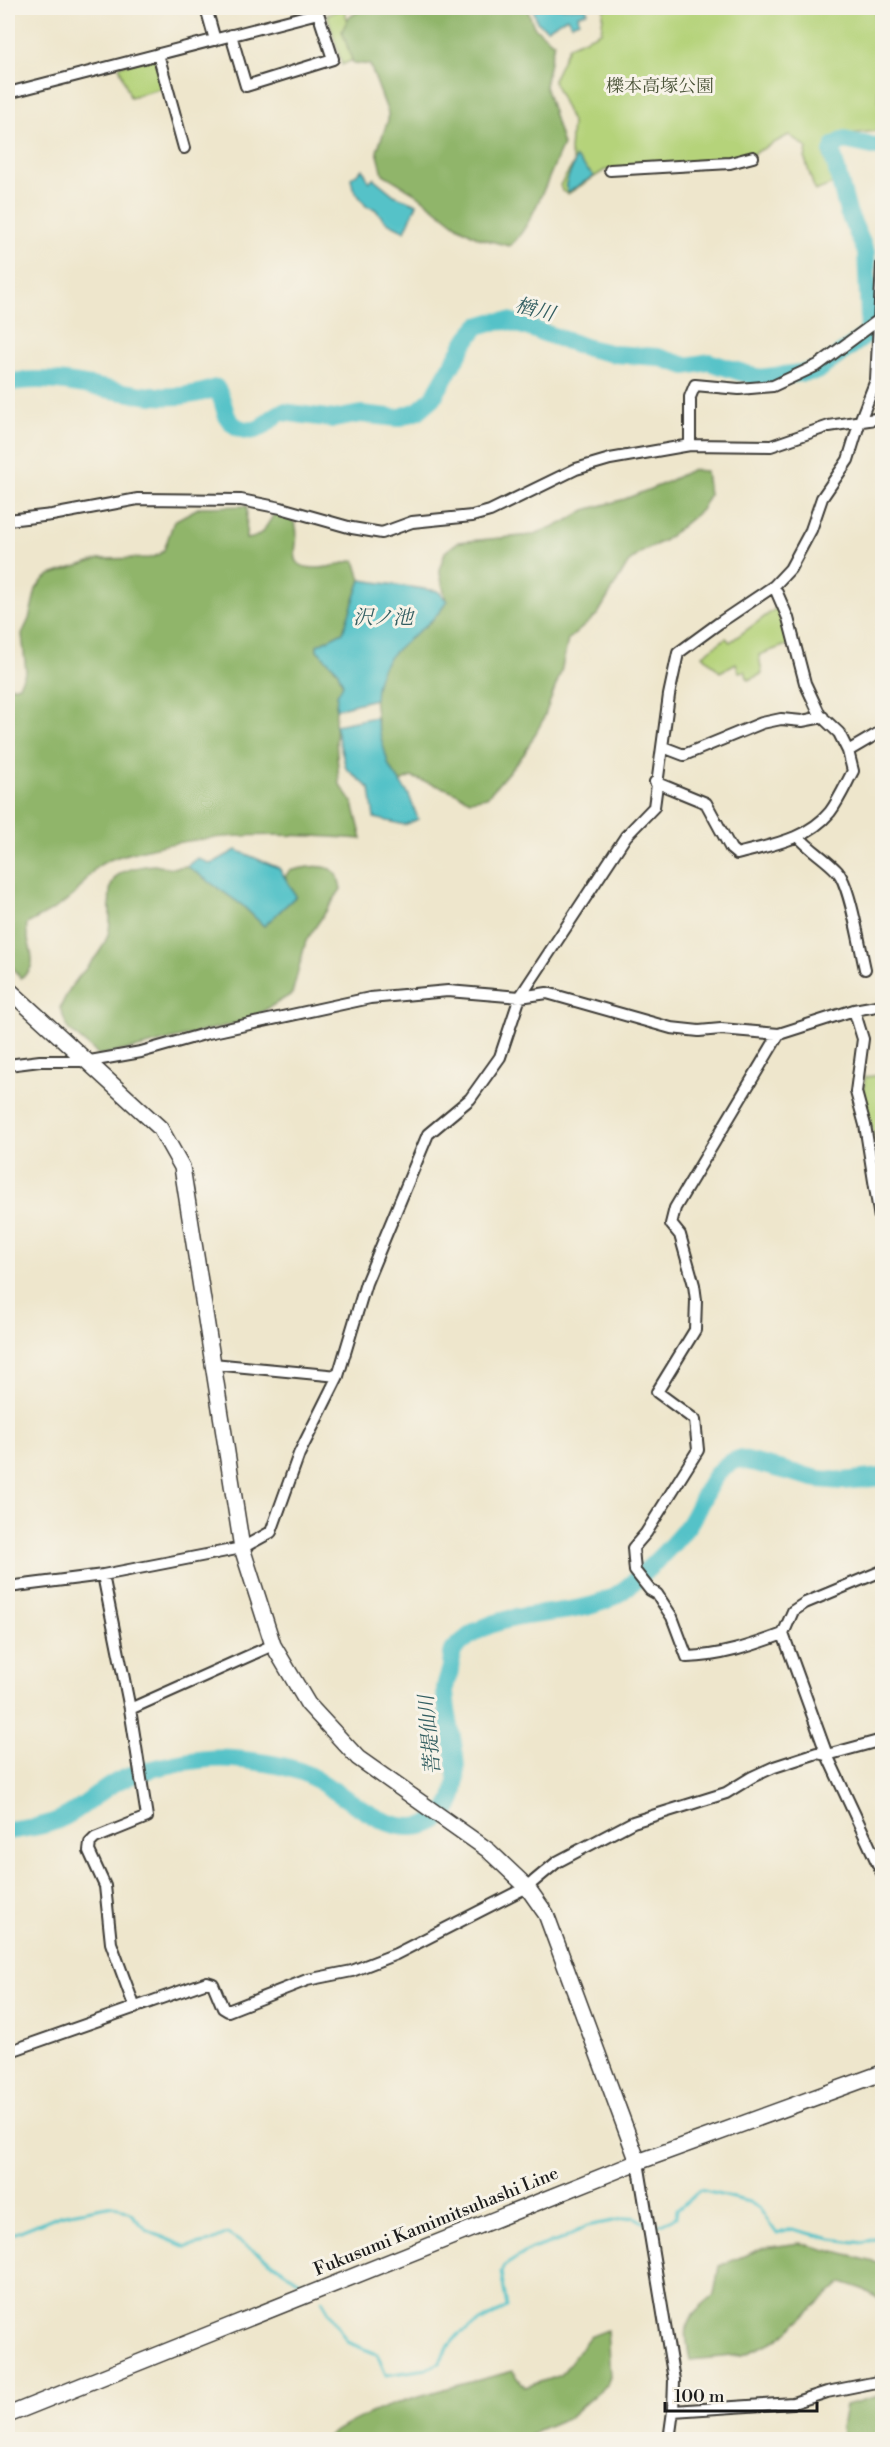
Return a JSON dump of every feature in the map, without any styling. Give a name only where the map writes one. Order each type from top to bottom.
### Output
[{"type":"street","points":[[206,8],[215,40]]},
{"type":"street","points":[[8,93],[215,40],[231,35],[317,10],[333,59],[246,86],[231,35]]},
{"type":"street","points":[[158,54],[184,147]]},
{"type":"street","points":[[610,170],[730,163],[753,157]]},
{"type":"street","points":[[8,1587],[104,1575],[242,1548],[271,1532],[299,1454],[338,1376],[366,1283],[428,1134],[470,1100],[500,1057],[520,997],[626,836],[654,807],[655,782],[678,653],[774,586],[790,569],[811,530],[822,498],[848,460],[876,380],[882,264]]},
{"type":"street","points":[[690,445],[690,397],[695,385],[739,389],[773,386],[818,365],[880,319]]},
{"type":"street","points":[[8,520],[52,515],[138,499],[241,500],[281,508],[352,528],[382,532],[412,522],[472,516],[490,510],[576,469],[610,459],[690,445],[771,446],[830,426],[882,418]]},
{"type":"street","points":[[655,782],[706,803],[731,849],[737,854],[799,837],[830,812],[853,771],[848,751],[839,733],[823,717],[804,683],[788,618],[774,586]]},
{"type":"street","points":[[663,747],[684,755],[762,723],[781,719],[802,720],[823,717]]},
{"type":"street","points":[[848,751],[882,731]]},
{"type":"street","points":[[799,837],[810,850],[838,872],[846,888],[865,969]]},
{"type":"street","points":[[8,989],[90,1061],[160,1128],[182,1167],[242,1548],[273,1645],[308,1704],[358,1758],[488,1850],[527,1887],[546,1914],[638,2162],[674,2380],[674,2411],[669,2439]]},
{"type":"street","points":[[8,1065],[40,1061],[90,1061],[141,1052],[208,1033],[370,998],[448,991],[520,997],[547,993],[671,1028],[779,1034],[854,1010],[882,1005]]},
{"type":"street","points":[[854,1010],[863,1039],[856,1092],[865,1125],[882,1231]]},
{"type":"street","points":[[779,1034],[675,1208],[671,1224],[680,1235],[694,1286],[695,1330],[657,1392],[695,1420],[698,1450],[646,1533],[633,1548],[635,1571],[650,1590],[657,1594],[672,1617],[687,1658],[706,1657],[747,1648],[783,1634],[794,1611],[805,1603],[882,1571]]},
{"type":"street","points":[[213,1364],[338,1376]]},
{"type":"street","points":[[104,1575],[130,1709],[147,1817],[95,1838],[90,1843],[89,1851],[105,1886],[111,1943],[135,2008]]},
{"type":"street","points":[[783,1634],[827,1755],[882,1873]]},
{"type":"street","points":[[130,1709],[273,1645]]},
{"type":"street","points":[[8,2052],[210,1982],[223,2008],[228,2011],[307,1980],[352,1971],[396,1953],[527,1887],[557,1862],[633,1822],[726,1793],[774,1767],[817,1753],[827,1755],[882,1740]]},
{"type":"street","name":"Fukusumi Kamimitsuhashi Line","points":[[8,2415],[638,2162],[882,2073]]},
{"type":"street","points":[[674,2411],[793,2403],[827,2392],[882,2381]]},
{"type":"green space","points":[[364,8],[527,8],[534,27],[554,43],[545,86],[563,145],[532,215],[517,239],[509,246],[479,238],[459,227],[415,193],[383,174],[377,151],[388,120],[388,113],[370,65],[353,63],[342,31],[349,17]]},
{"type":"green space","name":"櫟本高塚公園","points":[[604,8],[875,8],[878,93],[882,125],[876,131],[840,135],[824,155],[833,184],[815,191],[805,159],[807,148],[789,135],[751,155],[721,161],[605,170],[568,194],[562,191],[560,185],[574,163],[570,152],[572,122],[553,80],[569,46],[601,32]]},
{"type":"green space","points":[[344,9],[359,57],[342,65],[327,14]]},
{"type":"green space","points":[[157,56],[166,87],[130,97],[119,66]]},
{"type":"green space","points":[[691,470],[706,471],[709,495],[701,510],[665,540],[642,552],[628,563],[598,614],[568,640],[561,672],[543,720],[524,754],[487,797],[470,800],[450,790],[411,777],[400,782],[389,767],[380,737],[375,700],[376,682],[392,653],[429,623],[446,601],[440,574],[445,552],[458,542],[532,535],[565,522],[585,510],[625,499]]},
{"type":"green space","points":[[247,506],[246,539],[260,534],[274,514],[288,518],[295,525],[297,534],[295,553],[297,561],[304,566],[323,568],[355,560],[361,580],[343,632],[317,645],[317,650],[337,670],[343,685],[337,695],[335,725],[339,783],[353,803],[362,839],[278,835],[222,837],[166,845],[112,859],[97,867],[69,900],[27,924],[32,960],[27,973],[20,978],[8,960],[8,683],[11,687],[19,685],[26,671],[22,634],[29,619],[36,589],[50,575],[99,559],[150,558],[158,555],[164,550],[174,521],[200,507]]},
{"type":"green space","points":[[782,604],[792,643],[759,655],[762,674],[748,680],[745,671],[739,672],[736,663],[720,672],[703,655],[726,638],[730,642]]},
{"type":"green space","points":[[154,865],[170,868],[187,866],[242,905],[264,926],[296,896],[285,877],[289,871],[314,867],[328,868],[337,875],[341,889],[306,941],[292,994],[248,1020],[138,1048],[99,1055],[68,1029],[60,1008],[73,984],[98,954],[108,934],[110,891],[115,878],[128,870]]},
{"type":"green space","points":[[882,1075],[882,1198],[876,1144],[863,1094],[865,1077]]},
{"type":"green space","points":[[800,2243],[882,2264],[882,2301],[863,2289],[842,2282],[779,2339],[743,2355],[690,2360],[688,2323],[697,2310],[714,2295],[719,2266],[763,2248]]},
{"type":"green space","points":[[607,2330],[610,2377],[607,2384],[569,2417],[538,2430],[525,2439],[324,2439],[367,2414],[439,2390],[513,2371],[525,2387],[561,2375],[589,2337]]},
{"type":"green space","points":[[882,2395],[882,2439],[843,2439],[841,2428],[845,2405]]},
{"type":"water","points":[[533,8],[586,8],[588,12],[578,15],[579,21],[571,24],[567,17],[547,29],[537,22]]},
{"type":"water","points":[[575,157],[594,176],[568,192],[567,183]]},
{"type":"water","points":[[363,169],[369,182],[373,178],[394,195],[417,204],[405,231],[385,221],[375,209],[366,206],[353,188],[351,178]]},
{"type":"water","name":"沢ノ池","points":[[361,580],[438,591],[447,601],[427,625],[392,654],[377,681],[375,699],[336,709],[337,695],[343,684],[337,670],[317,650],[317,645],[343,632]]},
{"type":"water","points":[[375,717],[389,766],[409,795],[418,819],[405,825],[374,818],[370,789],[346,768],[335,725]]},
{"type":"water","points":[[236,850],[279,868],[296,896],[264,926],[242,905],[187,866],[197,858],[211,864]]},
{"type":"waterway","name":"楢川","points":[[8,383],[34,380],[59,381],[164,397],[190,395],[216,388],[230,421],[235,426],[249,430],[260,428],[283,412],[334,419],[361,414],[398,418],[418,411],[433,398],[467,339],[478,326],[491,322],[509,321],[588,348],[614,354],[658,357],[686,366],[709,362],[759,378],[817,371],[868,334],[866,252],[848,212],[832,152],[835,145],[844,140],[882,148]]},
{"type":"waterway","name":"菩提仙川","points":[[8,1831],[40,1826],[63,1818],[113,1784],[132,1775],[160,1767],[206,1759],[242,1760],[286,1767],[317,1780],[382,1820],[399,1826],[416,1827],[433,1822],[446,1812],[453,1797],[456,1762],[445,1687],[453,1651],[468,1637],[485,1627],[505,1620],[586,1607],[621,1592],[676,1541],[689,1524],[714,1477],[729,1463],[739,1459],[818,1479],[843,1481],[882,1477]]},
{"type":"waterway","points":[[651,2226],[654,2227],[676,2217],[677,2210],[700,2190],[749,2202],[759,2208],[777,2234],[792,2229],[832,2239],[863,2243],[882,2236]]},
{"type":"waterway","points":[[8,2236],[60,2215],[113,2205],[130,2213],[148,2231],[186,2247],[210,2242],[228,2234],[306,2285]]},
{"type":"waterway","points":[[322,2300],[347,2342],[377,2354],[386,2375],[427,2369],[439,2363],[459,2334],[507,2307],[501,2272],[504,2266],[531,2249],[561,2240],[587,2226],[634,2217],[645,2223]]}]
